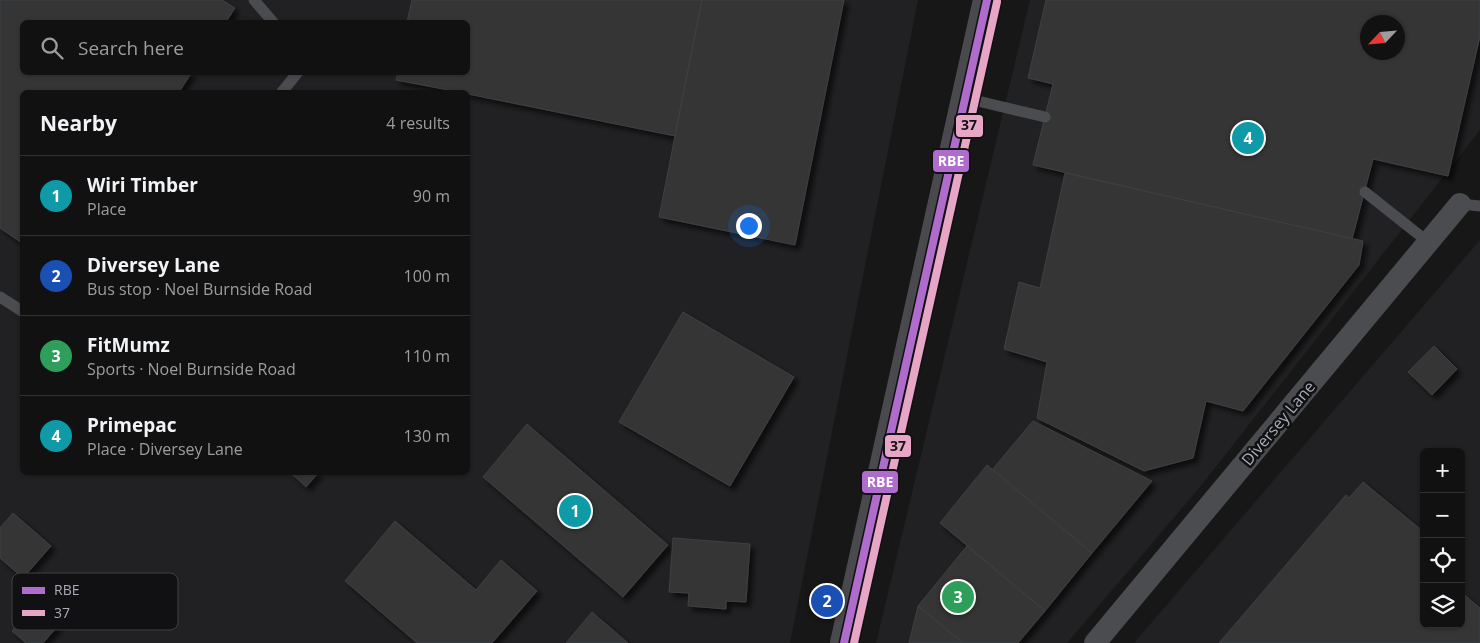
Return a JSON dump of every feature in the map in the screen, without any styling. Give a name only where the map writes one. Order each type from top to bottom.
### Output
[{"type":"main road","points":[[844,643],[987,0]]},
{"type":"street","name":"Diversey Lane","points":[[1095,643],[1428,242],[1470,205]]},
{"type":"lane","points":[[254,0],[271,20]]},
{"type":"lane","points":[[284,90],[296,75]]},
{"type":"lane","points":[[965,98],[1044,117]]},
{"type":"lane","points":[[1364,192],[1428,242]]},
{"type":"lane","points":[[0,297],[20,310]]},
{"type":"shaded area","points":[[0,0],[918,0],[790,643],[0,643]]},
{"type":"shaded area","points":[[1030,0],[1480,0],[1480,130],[1200,487],[1067,643],[876,643]]},
{"type":"shaded area","points":[[1480,240],[1480,643],[1134,643]]},
{"type":"building","points":[[0,0],[222,0],[235,8],[227,20],[20,20],[20,75],[190,75],[180,90],[20,90],[20,242],[0,228]]},
{"type":"building","points":[[412,0],[702,0],[675,136],[470,94],[470,90],[448,90],[396,80],[397,75],[470,75],[470,20],[407,20]]},
{"type":"building","points":[[702,0],[844,0],[795,245],[659,217]]},
{"type":"building","points":[[1046,0],[1480,0],[1480,36],[1448,176],[1373,159],[1352,239],[1033,165],[1053,84],[1028,78]]},
{"type":"building","points":[[1065,173],[1363,241],[1359,265],[1243,411],[1206,401],[1193,458],[1144,471],[1037,418],[1047,362],[1004,349],[1019,282],[1040,288]]},
{"type":"building","points":[[683,312],[794,377],[730,486],[619,422]]},
{"type":"building","points":[[1434,346],[1457,369],[1432,395],[1408,372]]},
{"type":"building","points":[[1033,421],[1152,481],[1092,553],[992,470]]},
{"type":"building","points":[[527,424],[668,545],[623,597],[483,477]]},
{"type":"building","points":[[987,465],[1092,553],[1045,611],[940,523]]},
{"type":"building","points":[[293,475],[316,475],[306,487]]},
{"type":"building","points":[[1363,482],[1420,529],[1420,628],[1465,628],[1465,595],[1480,608],[1480,643],[1219,643],[1346,495],[1349,498]]},
{"type":"building","points":[[13,513],[51,546],[27,573],[17,573],[0,558],[0,528]]},
{"type":"building","points":[[395,521],[476,590],[501,560],[537,591],[492,643],[417,643],[345,581]]},
{"type":"building","points":[[673,538],[750,544],[746,602],[726,601],[726,609],[688,606],[689,593],[669,592]]},
{"type":"building","points":[[967,546],[1045,611],[1018,643],[963,643],[918,606]]},
{"type":"building","points":[[918,606],[963,643],[909,643]]},
{"type":"building","points":[[592,612],[628,643],[566,643]]},
{"type":"building","points":[[54,630],[43,643],[26,643],[12,631]]},
{"type":"transit line","name":"RBE","points":[[844,643],[987,0]]},
{"type":"transit line","name":"37","points":[[854,643],[997,2]]},
{"type":"place","name":"Primepac","points":[[1248,138]]},
{"type":"place","name":"Wiri Timber","points":[[575,511]]},
{"type":"place","name":"FitMumz","points":[[958,597]]},
{"type":"place","name":"Diversey Lane","points":[[827,601]]}]
